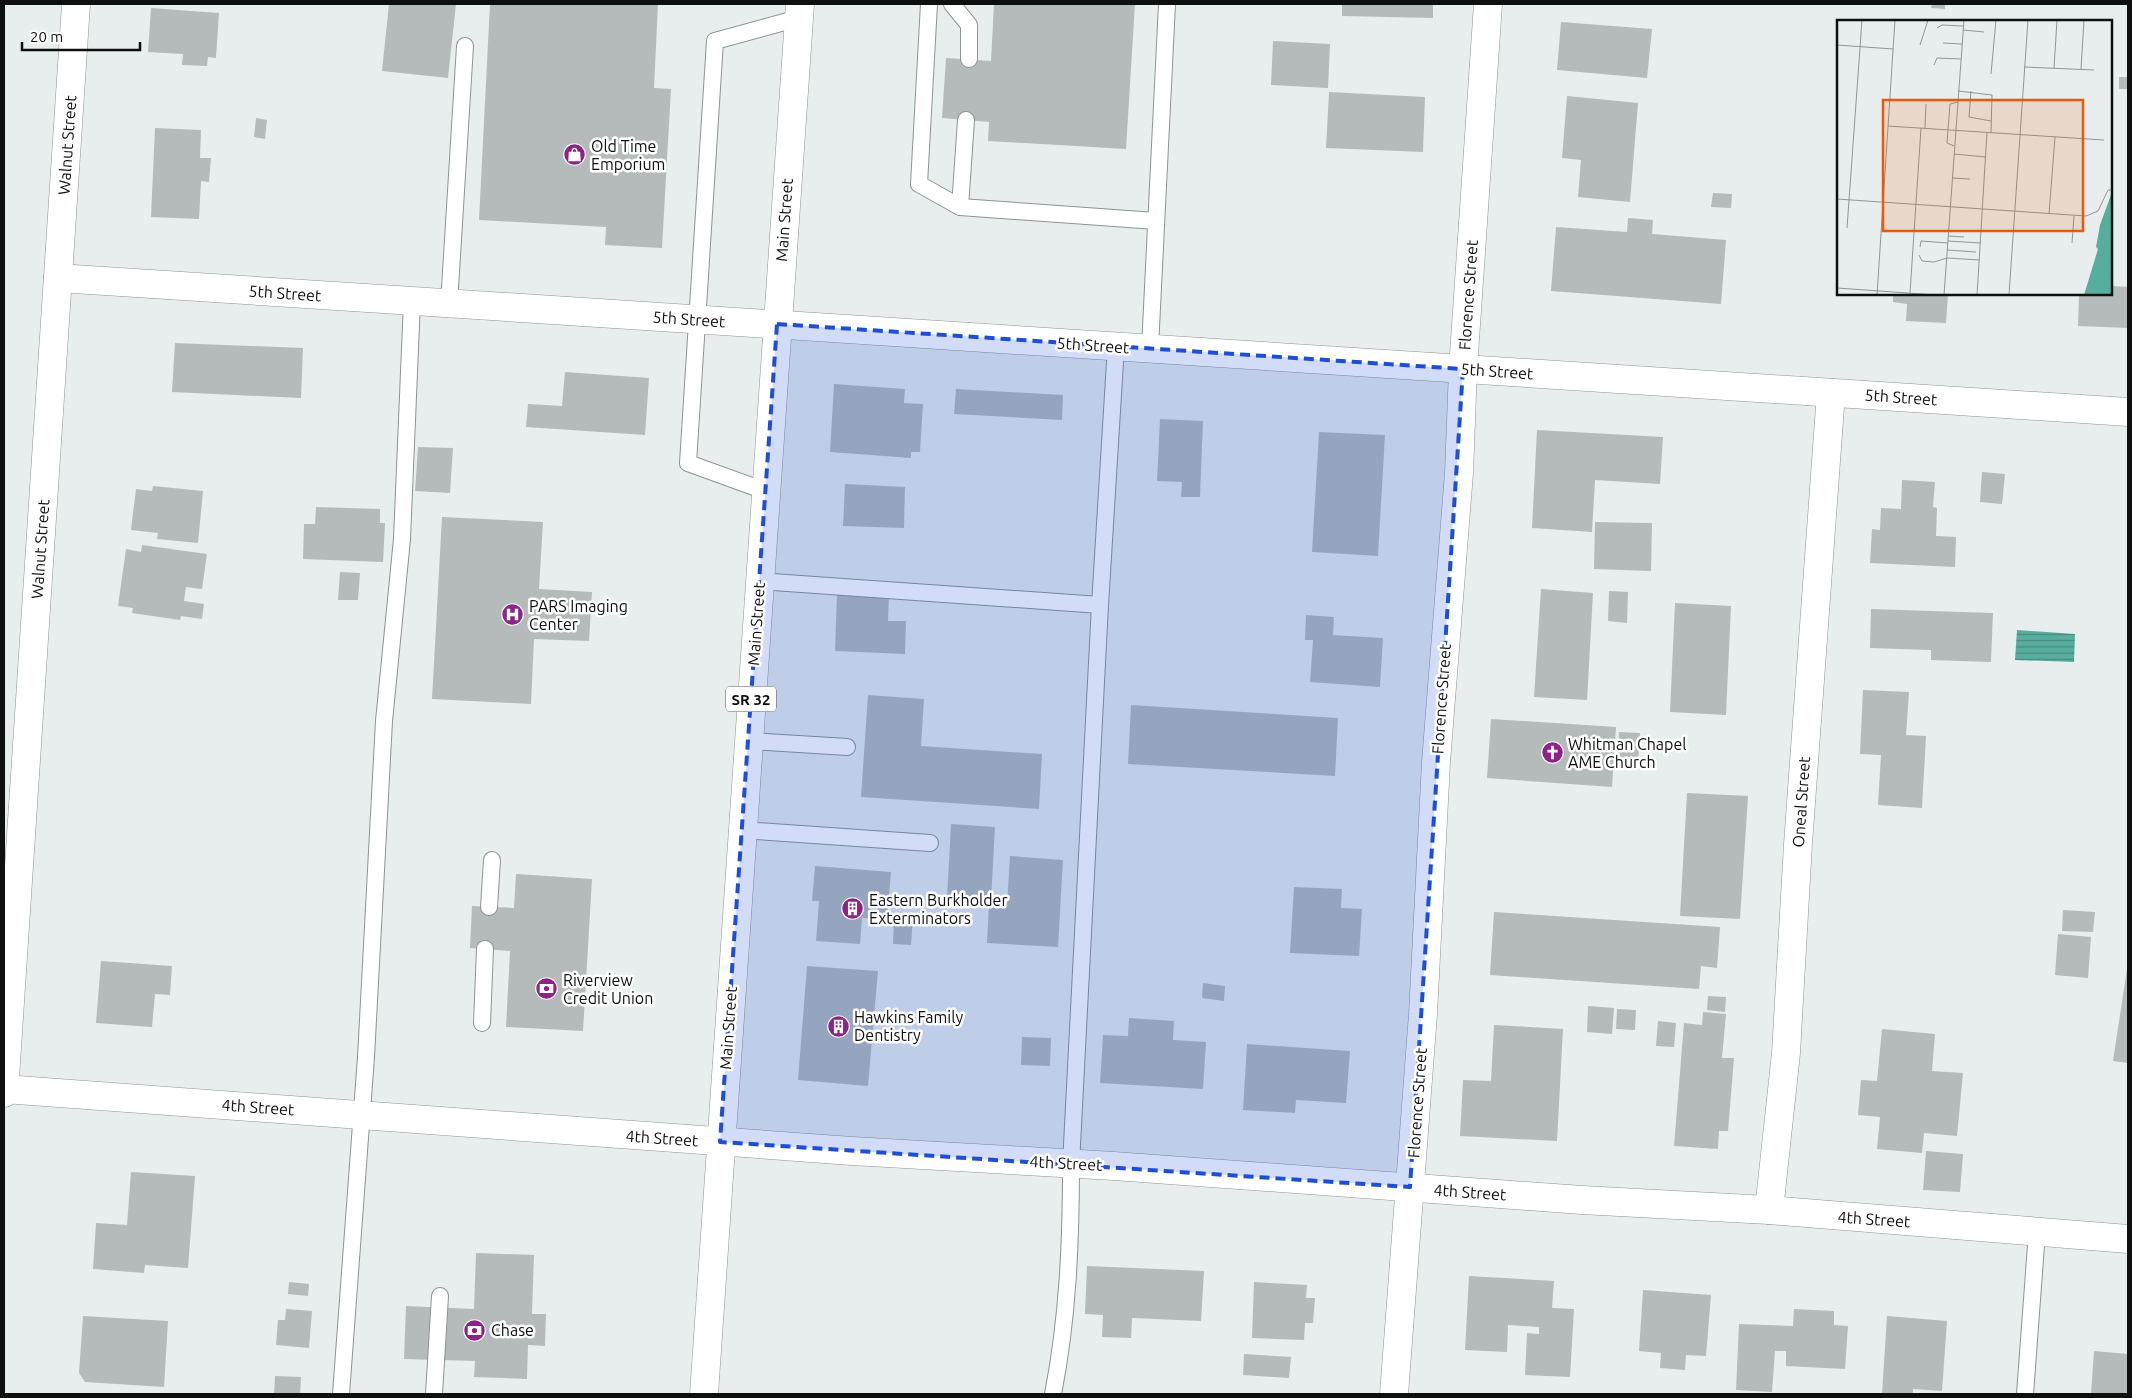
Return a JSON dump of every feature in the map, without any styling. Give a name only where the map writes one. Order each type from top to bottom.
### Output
[{"type":"street","name":"Walnut Street","points":[[4,1094],[76,4]]},
{"type":"street","name":"Florence Street","points":[[1394,1394],[1423,1014],[1436,762],[1459,472],[1463,369],[1488,4]]},
{"type":"street","name":"Main Street","points":[[704,1394],[799,11]]},
{"type":"street","name":"5th Street","points":[[58,278],[2128,412]]},
{"type":"street","name":"Oneal Street","points":[[1769,1210],[1786,1053],[1799,826],[1831,393]]},
{"type":"street","name":"4th Street","points":[[4,1089],[720,1142],[1071,1164],[1582,1200],[1769,1210],[2128,1239]]},
{"type":"lane","points":[[929,4],[919,184],[960,207],[1156,221]]},
{"type":"lane","points":[[952,4],[969,25],[969,59]]},
{"type":"lane","points":[[1150,348],[1167,4]]},
{"type":"lane","points":[[765,491],[688,463],[715,40],[799,11]]},
{"type":"lane","points":[[449,304],[466,46]]},
{"type":"lane","points":[[960,207],[966,120]]},
{"type":"lane","points":[[341,1394],[361,1114],[384,721],[402,539],[412,301]]},
{"type":"lane","points":[[1053,1394],[1061,1355],[1071,1247],[1071,1164],[1100,605],[1116,346]]},
{"type":"lane","points":[[759,581],[1100,605]]},
{"type":"lane","points":[[748,742],[847,747]]},
{"type":"lane","points":[[742,830],[930,844]]},
{"type":"lane","points":[[489,907],[492,860]]},
{"type":"lane","points":[[482,1023],[485,949]]},
{"type":"lane","points":[[2025,1394],[2037,1232]]},
{"type":"lane","points":[[434,1394],[440,1296]]},
{"type":"highlighted area","points":[[777,324],[1463,369],[1410,1187],[720,1142]]},
{"type":"shaded area","points":[[2017,630],[2075,634],[2074,662],[2015,660]]},
{"type":"building","points":[[389,4],[456,4],[448,78],[382,71]]},
{"type":"building","name":"Old Time Emporium","points":[[490,4],[658,4],[654,88],[671,89],[662,248],[605,245],[606,227],[479,220]]},
{"type":"building","points":[[994,4],[1135,4],[1126,149],[988,141],[989,122],[942,118],[946,58],[991,61]]},
{"type":"building","points":[[1342,4],[1433,4],[1433,18],[1342,16]]},
{"type":"building","points":[[1932,4],[1945,4],[1945,9],[1931,8]]},
{"type":"building","points":[[151,8],[219,13],[216,58],[208,57],[207,66],[182,65],[183,54],[148,52]]},
{"type":"building","points":[[1561,22],[1652,29],[1647,78],[1557,70]]},
{"type":"building","points":[[1273,41],[1330,44],[1328,88],[1271,85]]},
{"type":"building","points":[[2119,77],[2128,77],[2128,89],[2119,89]]},
{"type":"building","points":[[1329,92],[1425,97],[1423,152],[1326,148]]},
{"type":"building","points":[[1567,96],[1638,103],[1630,202],[1578,197],[1581,160],[1562,158]]},
{"type":"building","points":[[256,118],[267,120],[265,139],[254,137]]},
{"type":"building","points":[[155,128],[201,130],[200,158],[211,158],[209,182],[201,181],[199,219],[151,217]]},
{"type":"building","points":[[1713,193],[1732,194],[1731,208],[1711,207]]},
{"type":"building","points":[[1628,218],[1653,220],[1652,234],[1726,240],[1721,304],[1551,291],[1556,227],[1627,232]]},
{"type":"building","points":[[2112,286],[2128,287],[2128,328],[2078,326],[2079,295],[2112,295]]},
{"type":"building","points":[[1893,295],[1948,295],[1946,323],[1906,321],[1907,304],[1893,302]]},
{"type":"building","points":[[175,343],[303,348],[301,398],[172,392]]},
{"type":"building","points":[[565,372],[649,378],[645,435],[526,427],[528,404],[562,406]]},
{"type":"building","points":[[834,384],[905,389],[904,403],[923,404],[920,452],[911,452],[911,458],[830,452]]},
{"type":"building","points":[[956,389],[1063,395],[1062,420],[954,414]]},
{"type":"building","points":[[1160,419],[1203,421],[1200,497],[1181,497],[1182,482],[1157,481]]},
{"type":"building","points":[[1537,430],[1663,437],[1660,484],[1595,480],[1592,532],[1532,528]]},
{"type":"building","points":[[1319,432],[1385,435],[1378,556],[1312,552]]},
{"type":"building","points":[[418,447],[453,448],[450,493],[415,491]]},
{"type":"building","points":[[1982,472],[2005,474],[2002,504],[1980,502]]},
{"type":"building","points":[[1902,480],[1935,482],[1933,507],[1937,508],[1936,536],[1956,537],[1955,567],[1870,563],[1872,529],[1880,530],[1881,508],[1901,509]]},
{"type":"building","points":[[845,484],[905,487],[904,528],[843,526]]},
{"type":"building","points":[[153,486],[203,491],[198,543],[157,539],[158,533],[131,530],[136,489],[152,491]]},
{"type":"building","points":[[316,507],[380,509],[380,523],[385,523],[383,562],[303,559],[304,524],[315,524]]},
{"type":"building","name":"PARS Imaging Center","points":[[442,517],[543,522],[539,589],[592,592],[589,641],[534,639],[531,704],[432,699]]},
{"type":"building","points":[[1595,522],[1652,523],[1651,571],[1594,569]]},
{"type":"building","points":[[142,545],[207,554],[202,589],[186,587],[184,601],[204,604],[202,619],[181,616],[180,620],[132,613],[133,608],[118,606],[126,549],[141,552]]},
{"type":"building","points":[[340,572],[360,573],[358,600],[338,600]]},
{"type":"building","points":[[1541,589],[1593,593],[1587,700],[1534,697]]},
{"type":"building","points":[[1609,591],[1628,592],[1627,623],[1608,621]]},
{"type":"building","points":[[837,593],[889,595],[888,621],[906,621],[905,654],[835,651]]},
{"type":"building","points":[[1675,603],[1731,606],[1726,715],[1670,712]]},
{"type":"building","points":[[1871,609],[1993,613],[1991,662],[1931,660],[1931,650],[1870,648]]},
{"type":"building","points":[[1306,615],[1334,617],[1333,635],[1383,638],[1380,687],[1310,682],[1313,640],[1305,640]]},
{"type":"building","points":[[1863,690],[1909,692],[1906,735],[1926,736],[1922,808],[1878,805],[1881,755],[1860,754]]},
{"type":"building","points":[[868,695],[924,699],[921,746],[1042,754],[1039,809],[861,797]]},
{"type":"building","points":[[1131,705],[1338,718],[1335,776],[1128,764]]},
{"type":"building","name":"Whitman Chapel AME Church","points":[[1491,719],[1616,727],[1612,787],[1487,778]]},
{"type":"building","points":[[1619,732],[1640,733],[1638,765],[1617,764]]},
{"type":"building","points":[[1687,793],[1748,796],[1740,919],[1680,916]]},
{"type":"building","points":[[951,824],[995,827],[991,901],[947,898]]},
{"type":"building","points":[[1010,856],[1063,860],[1058,947],[987,943],[989,904],[1007,905]]},
{"type":"building","name":"Eastern Burkholder Exterminators","points":[[815,866],[891,872],[887,919],[862,918],[860,944],[816,941],[819,901],[812,901]]},
{"type":"building","name":"Riverview Credit Union","points":[[516,874],[592,879],[583,1031],[506,1027],[510,951],[470,948],[472,906],[514,908]]},
{"type":"building","points":[[1294,887],[1342,889],[1341,908],[1362,909],[1359,956],[1290,953]]},
{"type":"building","points":[[2063,910],[2095,912],[2093,932],[2062,931]]},
{"type":"building","points":[[1494,912],[1720,927],[1717,968],[1701,966],[1699,989],[1490,975]]},
{"type":"building","points":[[894,916],[913,917],[911,945],[893,944]]},
{"type":"building","points":[[2058,934],[2091,937],[2088,978],[2055,975]]},
{"type":"building","points":[[101,961],[172,966],[170,995],[155,994],[152,1027],[96,1023]]},
{"type":"building","name":"Hawkins Family Dentistry","points":[[807,966],[878,971],[868,1086],[798,1080]]},
{"type":"building","points":[[2128,969],[2128,1063],[2113,1061]]},
{"type":"building","points":[[1203,983],[1225,986],[1224,1001],[1202,998]]},
{"type":"building","points":[[1708,996],[1726,997],[1725,1012],[1707,1010]]},
{"type":"building","points":[[1588,1006],[1614,1008],[1612,1034],[1587,1032]]},
{"type":"building","points":[[1617,1009],[1636,1010],[1635,1030],[1616,1029]]},
{"type":"building","points":[[1703,1012],[1726,1014],[1722,1058],[1734,1058],[1728,1131],[1719,1131],[1718,1149],[1674,1146],[1684,1023],[1702,1025]]},
{"type":"building","points":[[1129,1018],[1174,1021],[1173,1040],[1206,1042],[1203,1089],[1100,1083],[1103,1035],[1128,1036]]},
{"type":"building","points":[[1658,1021],[1676,1023],[1674,1047],[1656,1046]]},
{"type":"building","points":[[1494,1025],[1563,1029],[1557,1141],[1460,1136],[1463,1080],[1491,1081]]},
{"type":"building","points":[[1882,1029],[1935,1034],[1932,1071],[1963,1073],[1957,1136],[1924,1133],[1922,1153],[1877,1149],[1880,1117],[1858,1115],[1861,1080],[1877,1081]]},
{"type":"building","points":[[1022,1037],[1051,1038],[1050,1066],[1021,1065]]},
{"type":"building","points":[[1247,1044],[1350,1051],[1346,1103],[1296,1100],[1295,1113],[1243,1110]]},
{"type":"building","points":[[1926,1151],[1963,1154],[1960,1192],[1923,1190]]},
{"type":"building","points":[[131,1172],[195,1176],[188,1268],[145,1265],[144,1273],[93,1269],[96,1223],[127,1225]]},
{"type":"building","name":"Chase","points":[[476,1253],[534,1255],[532,1314],[546,1314],[545,1346],[528,1345],[527,1379],[474,1377],[475,1361],[404,1359],[406,1306],[474,1309]]},
{"type":"building","points":[[1087,1266],[1204,1271],[1201,1321],[1132,1318],[1131,1338],[1102,1337],[1103,1315],[1085,1314]]},
{"type":"building","points":[[1469,1276],[1554,1281],[1552,1308],[1574,1309],[1570,1377],[1525,1375],[1527,1333],[1539,1334],[1539,1327],[1508,1325],[1507,1352],[1465,1350]]},
{"type":"building","points":[[289,1282],[309,1284],[308,1296],[288,1294]]},
{"type":"building","points":[[1254,1282],[1307,1285],[1306,1298],[1315,1298],[1313,1323],[1305,1323],[1304,1340],[1252,1338]]},
{"type":"building","points":[[1643,1290],[1711,1295],[1706,1356],[1686,1355],[1685,1370],[1660,1368],[1661,1353],[1639,1351]]},
{"type":"building","points":[[286,1309],[312,1311],[309,1348],[276,1345],[278,1320],[285,1320]]},
{"type":"building","points":[[1794,1309],[1834,1311],[1834,1325],[1848,1326],[1845,1369],[1786,1366],[1786,1351],[1775,1351],[1772,1392],[1736,1390],[1739,1324],[1793,1326]]},
{"type":"building","points":[[83,1316],[168,1321],[164,1387],[85,1382],[79,1373]]},
{"type":"building","points":[[1887,1316],[1947,1321],[1942,1391],[1913,1389],[1913,1394],[1882,1394]]},
{"type":"building","points":[[2094,1351],[2128,1354],[2128,1394],[2091,1394]]},
{"type":"building","points":[[1244,1354],[1291,1357],[1289,1378],[1243,1375]]},
{"type":"building","points":[[275,1376],[301,1377],[300,1394],[274,1394]]},
{"type":"place","name":"Old Time Emporium","points":[[575,155]]},
{"type":"place","name":"PARS Imaging Center","points":[[513,615]]},
{"type":"place","name":"Whitman Chapel AME Church","points":[[1552,753]]},
{"type":"place","name":"Eastern Burkholder Exterminators","points":[[853,909]]},
{"type":"place","name":"Riverview Credit Union","points":[[547,989]]},
{"type":"place","name":"Hawkins Family Dentistry","points":[[838,1026]]},
{"type":"place","name":"Chase","points":[[475,1330]]}]
